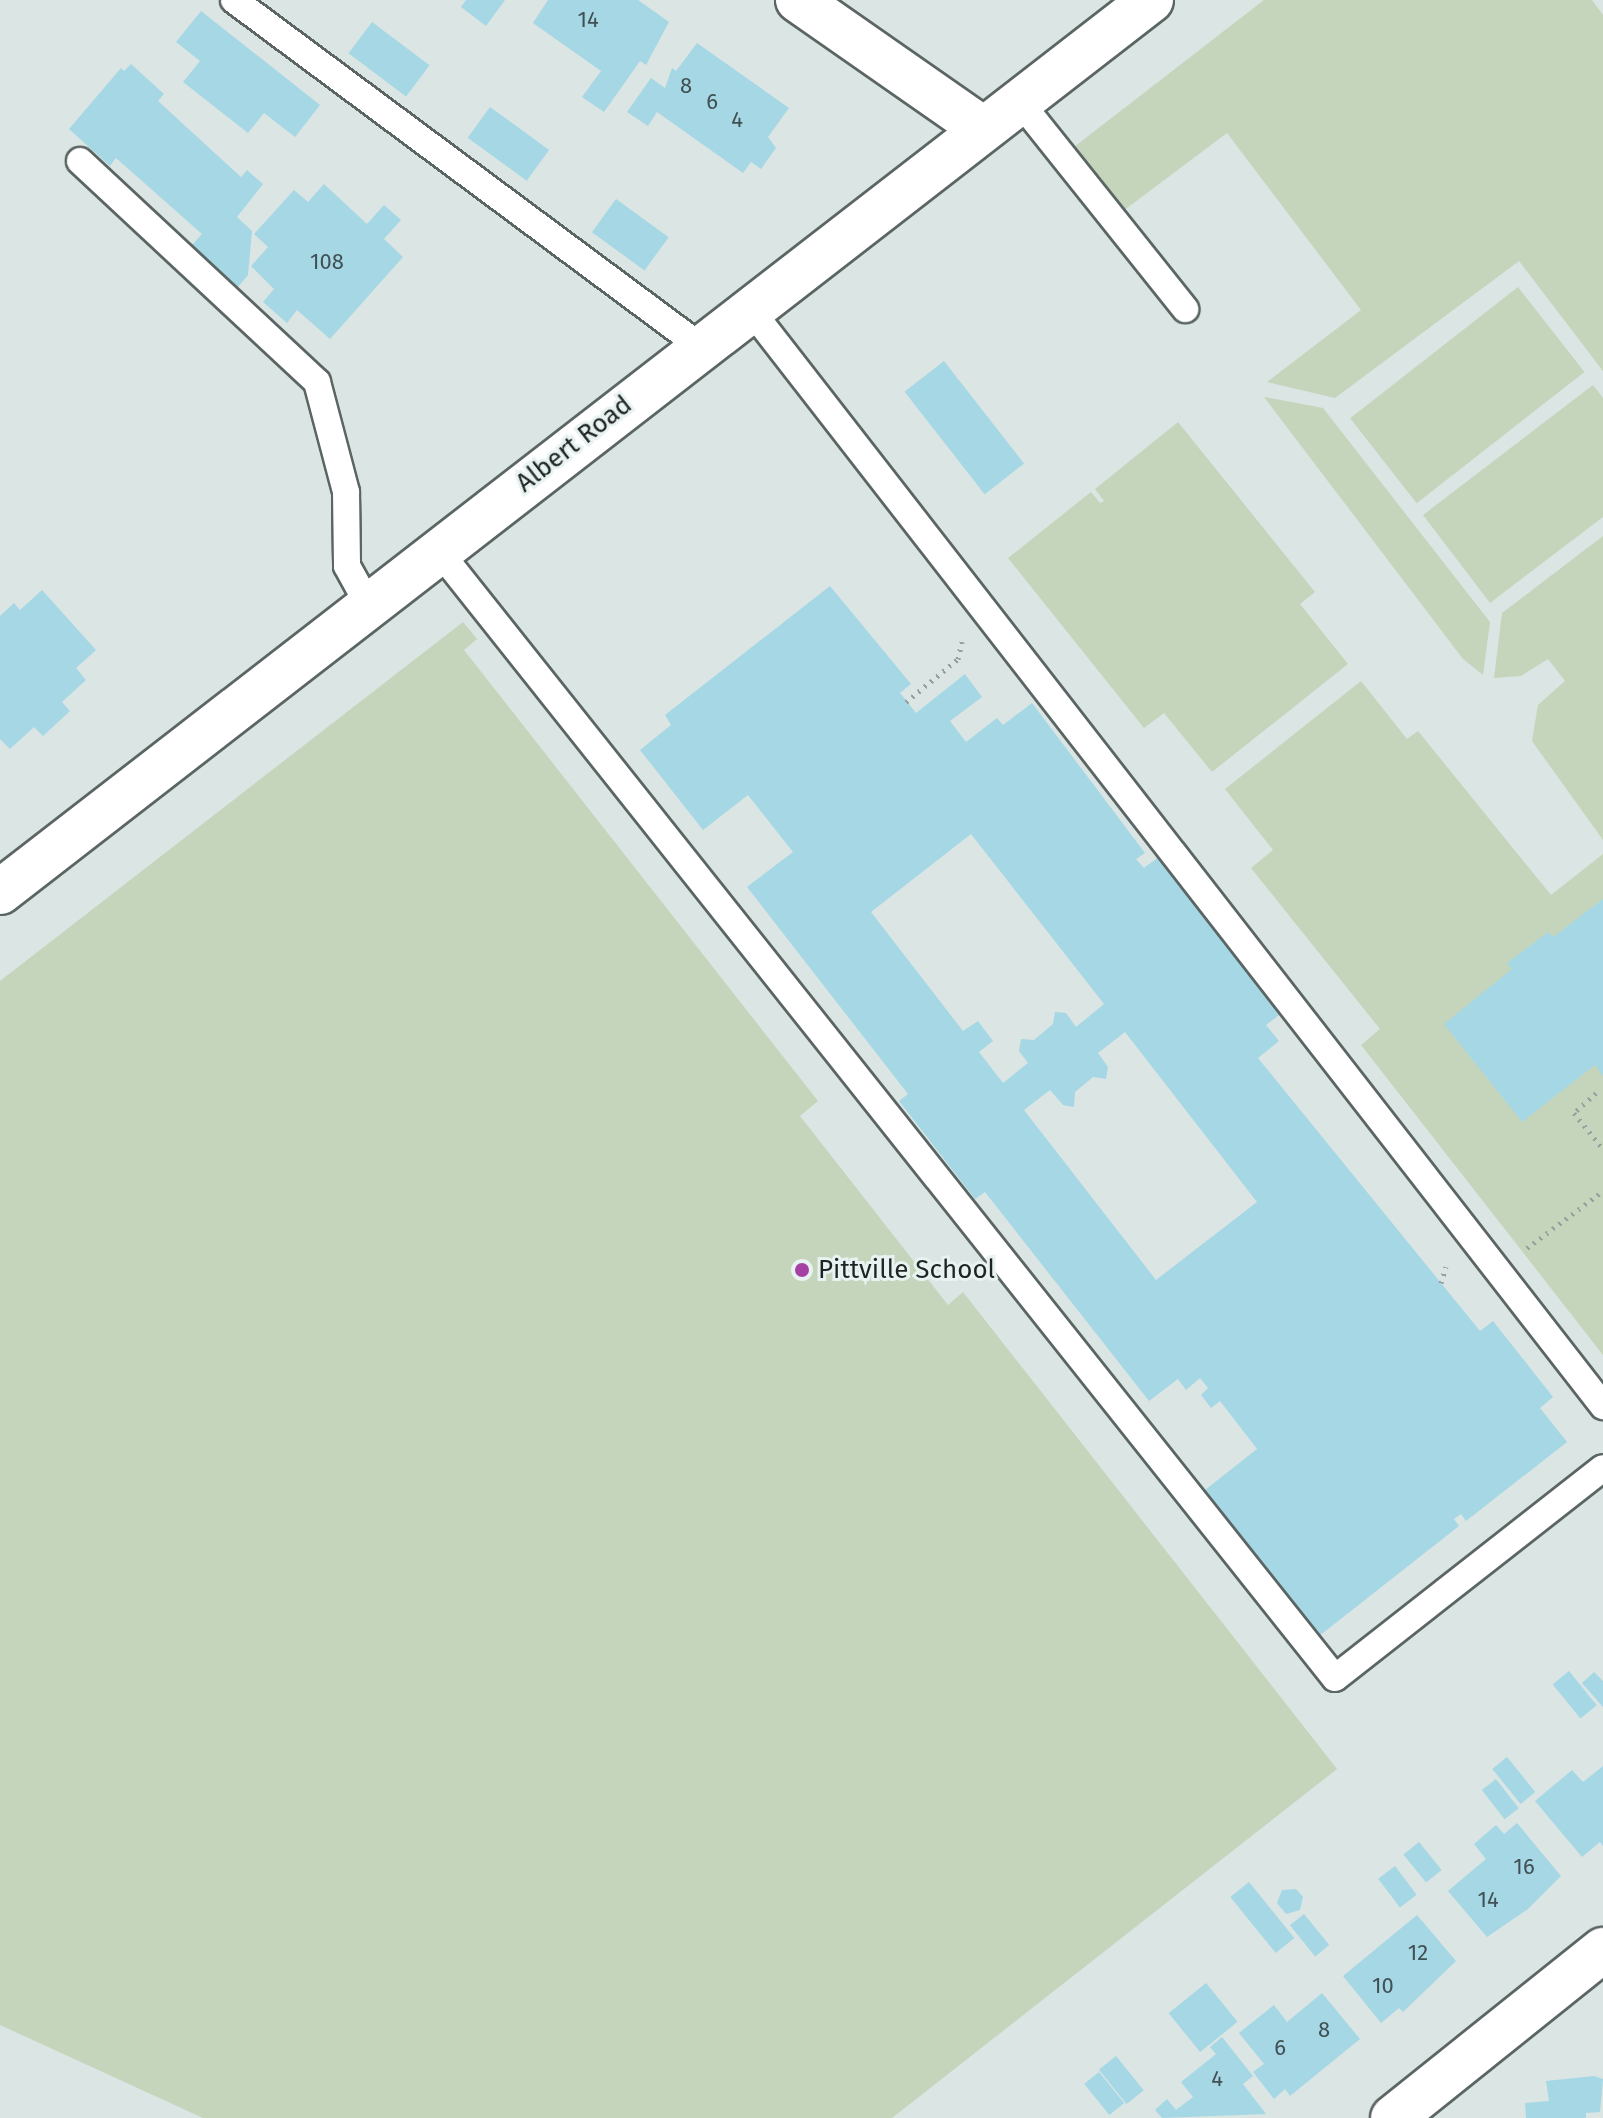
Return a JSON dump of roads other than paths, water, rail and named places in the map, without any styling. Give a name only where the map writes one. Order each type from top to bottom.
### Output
[{"type":"street","points":[[798,0],[983,129]]},
{"type":"street","name":"Albert Road","points":[[0,892],[1151,0]]},
{"type":"street","points":[[1400,2116],[1603,1950]]},
{"type":"lane","points":[[234,0],[701,347]]},
{"type":"lane","points":[[1020,102],[1185,309]]},
{"type":"lane","points":[[80,161],[317,382],[346,492],[347,566],[368,604]]},
{"type":"lane","points":[[750,309],[1603,1406]]},
{"type":"lane","points":[[438,550],[1335,1678],[1603,1468]]},
{"type":"place","name":"Pittville School","points":[[802,1270]]}]
